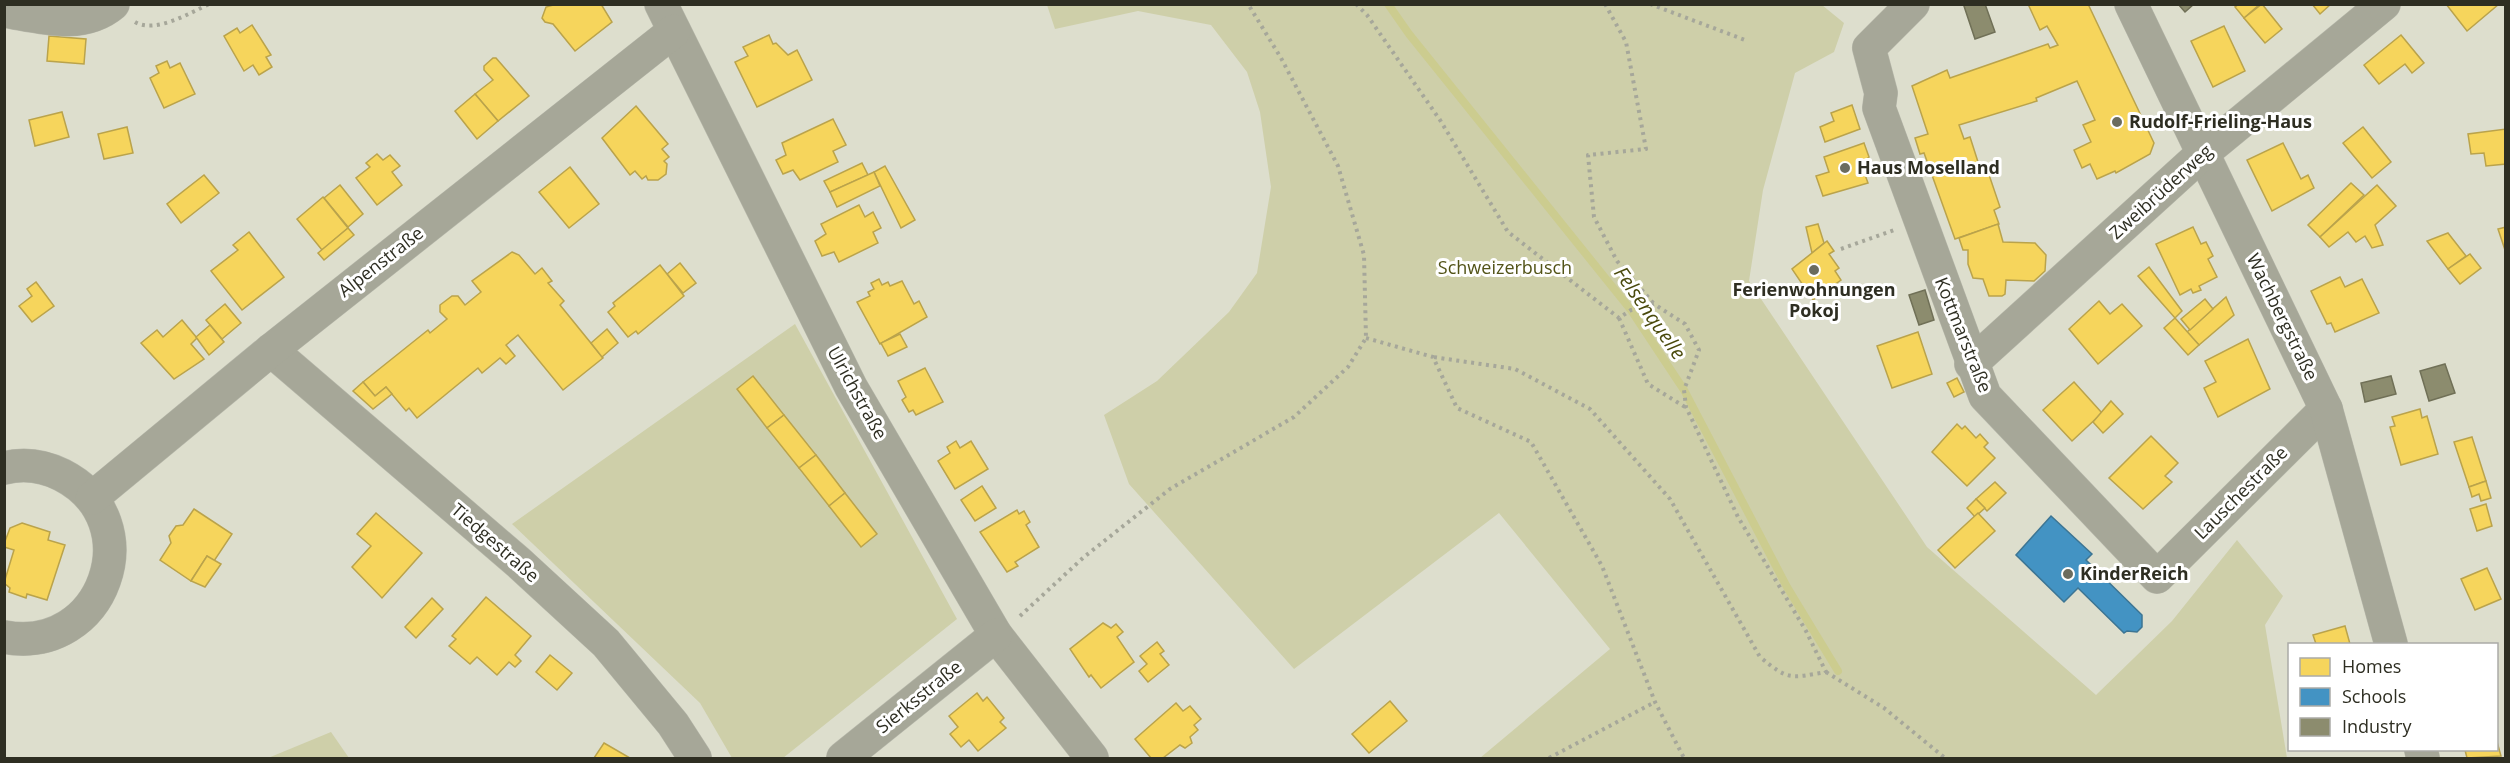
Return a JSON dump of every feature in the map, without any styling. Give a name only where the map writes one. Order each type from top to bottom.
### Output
[{"type":"street","name":"Kottmarstraße","points":[[1913,4],[1869,48],[1881,93],[1879,108],[1985,396],[2157,577]]},
{"type":"street","name":"Wachbergstraße","points":[[2131,4],[2326,409],[2390,643]]},
{"type":"street","name":"Zweibrüderweg","points":[[1971,363],[2202,154],[2384,4]]},
{"type":"street","points":[[4,11],[69,21],[93,18],[113,5]]},
{"type":"street","name":"Alpenstraße","points":[[92,498],[668,18]]},
{"type":"street","name":"Ulrichstraße","points":[[668,18],[851,387],[996,635],[1092,759]]},
{"type":"street","name":"Tiedgestraße","points":[[271,350],[518,562],[606,643],[673,724],[695,759]]},
{"type":"street","name":"Lauschestraße","points":[[2157,577],[2326,409]]},
{"type":"street","points":[[4,468],[27,465],[56,472],[81,487],[92,498],[105,524],[110,552],[100,594],[82,617],[57,632],[29,639],[4,637]]},
{"type":"street","name":"Sierksstraße","points":[[843,759],[996,635]]},
{"type":"path","points":[[113,5],[138,25],[157,24],[179,18],[209,4]]},
{"type":"path","points":[[996,635],[1084,557],[1170,489],[1294,417],[1348,367],[1366,338],[1364,255],[1338,166],[1281,58],[1248,4]]},
{"type":"path","points":[[1356,4],[1367,15],[1440,120],[1508,232],[1619,318],[1648,384],[1686,407]]},
{"type":"path","points":[[1605,4],[1626,42],[1646,149],[1588,155],[1594,217],[1617,261],[1653,304],[1685,324],[1699,350],[1684,390],[1686,407],[1738,518],[1806,631],[1826,672],[1884,708],[1945,759]]},
{"type":"path","points":[[1650,4],[1745,40]]},
{"type":"path","points":[[1840,249],[1920,222]]},
{"type":"path","points":[[1619,318],[1631,310],[1653,304]]},
{"type":"path","points":[[1366,338],[1432,357],[1515,369],[1590,409],[1670,499],[1760,657],[1782,675],[1800,676],[1826,672]]},
{"type":"path","points":[[1432,357],[1457,408],[1531,442],[1602,566],[1655,702],[1684,759]]},
{"type":"path","points":[[1549,759],[1655,702]]},
{"type":"green space","name":"Schweizerbusch","points":[[1047,5],[1822,5],[1844,23],[1834,52],[1795,73],[1763,190],[1749,281],[1927,547],[2096,695],[2172,621],[2237,540],[2283,596],[2265,625],[2287,758],[1480,758],[1610,649],[1499,513],[1294,669],[1129,484],[1104,415],[1157,381],[1229,312],[1257,273],[1271,187],[1260,112],[1247,72],[1211,25],[1138,11],[1055,29]]},
{"type":"green space","points":[[795,324],[957,619],[783,758],[732,758],[700,703],[512,524]]},
{"type":"green space","points":[[331,732],[349,758],[268,758]]},
{"type":"building: Homes","points":[[557,4],[601,4],[612,22],[575,51],[553,24],[545,22],[542,18],[546,7]]},
{"type":"building: Homes","name":"Rudolf-Frieling-Haus","points":[[2028,4],[2088,4],[2154,143],[2150,154],[2116,173],[2115,171],[2097,179],[2090,164],[2082,168],[2074,150],[2091,142],[2083,125],[2095,120],[2077,81],[2036,98],[2037,101],[1959,125],[1964,139],[1970,137],[1979,165],[1985,163],[2000,207],[1994,210],[1999,224],[1955,239],[1924,153],[1920,154],[1915,138],[1928,134],[1912,86],[1947,70],[1950,78],[2048,44],[2050,48],[2058,45],[2047,26],[2040,30]]},
{"type":"building: Homes","points":[[2239,4],[2260,4],[2244,18],[2235,7]]},
{"type":"building: Homes","points":[[2262,4],[2282,29],[2265,43],[2244,18]]},
{"type":"building: Homes","points":[[2312,4],[2331,4],[2320,14]]},
{"type":"building: Homes","points":[[2446,4],[2499,4],[2467,31]]},
{"type":"building: Homes","points":[[252,25],[271,55],[266,57],[272,67],[259,75],[253,65],[244,71],[224,36],[237,28],[240,33]]},
{"type":"building: Homes","points":[[2224,26],[2245,71],[2213,87],[2191,41]]},
{"type":"building: Homes","points":[[769,35],[773,44],[776,43],[788,55],[797,50],[812,80],[757,107],[735,62],[748,56],[743,47]]},
{"type":"building: Homes","points":[[2401,35],[2424,63],[2412,73],[2405,64],[2379,84],[2364,65]]},
{"type":"building: Homes","points":[[49,36],[86,39],[84,64],[47,61]]},
{"type":"building: Homes","points":[[496,58],[529,96],[498,121],[475,94],[493,80],[484,70],[484,66]]},
{"type":"building: Homes","points":[[167,61],[170,68],[180,63],[195,94],[164,108],[150,78],[159,73],[156,66]]},
{"type":"building: Homes","points":[[475,94],[498,121],[477,139],[455,111]]},
{"type":"building: Homes","points":[[1852,105],[1860,129],[1825,142],[1820,127],[1834,121],[1831,113]]},
{"type":"building: Homes","points":[[636,106],[668,144],[662,149],[669,157],[664,161],[667,164],[666,174],[658,180],[648,180],[646,176],[642,179],[635,171],[630,175],[602,138]]},
{"type":"building: Homes","points":[[62,112],[69,137],[35,146],[29,120]]},
{"type":"building: Homes","points":[[833,119],[846,145],[833,151],[838,162],[800,180],[793,170],[783,174],[776,160],[786,155],[782,143]]},
{"type":"building: Homes","points":[[127,127],[133,153],[104,159],[98,134]]},
{"type":"building: Homes","points":[[2363,127],[2391,162],[2372,178],[2343,143]]},
{"type":"building: Homes","points":[[2506,129],[2506,164],[2486,166],[2484,153],[2471,154],[2468,134]]},
{"type":"building: Homes","name":"Haus Moselland","points":[[1864,143],[1869,157],[1861,164],[1868,183],[1823,196],[1816,176],[1829,172],[1824,157]]},
{"type":"building: Homes","points":[[2283,143],[2301,179],[2308,175],[2314,188],[2272,211],[2247,160]]},
{"type":"building: Homes","points":[[377,154],[383,160],[390,155],[400,166],[392,172],[402,185],[377,205],[356,178],[370,167],[366,163]]},
{"type":"building: Homes","points":[[862,163],[868,175],[830,192],[824,181]]},
{"type":"building: Homes","points":[[885,166],[915,220],[901,228],[874,172]]},
{"type":"building: Homes","points":[[570,167],[599,204],[569,228],[539,192]]},
{"type":"building: Homes","points":[[874,172],[880,186],[837,207],[830,192]]},
{"type":"building: Homes","points":[[204,175],[219,193],[181,223],[167,204]]},
{"type":"building: Homes","points":[[2351,183],[2364,195],[2320,237],[2308,225]]},
{"type":"building: Homes","points":[[340,185],[363,214],[348,227],[324,198]]},
{"type":"building: Homes","points":[[2377,185],[2396,206],[2375,225],[2383,245],[2372,248],[2365,236],[2356,242],[2348,232],[2329,247],[2320,237]]},
{"type":"building: Homes","points":[[323,197],[348,228],[322,250],[297,219]]},
{"type":"building: Homes","points":[[859,205],[865,217],[873,212],[881,228],[873,232],[878,243],[839,262],[834,252],[822,256],[815,241],[826,234],[821,224]]},
{"type":"building: Homes","points":[[1818,224],[1824,243],[1812,253],[1806,227]]},
{"type":"building: Homes","points":[[1998,224],[2003,242],[2035,243],[2046,255],[2045,271],[2034,281],[2006,280],[2005,294],[1989,296],[1983,279],[1973,278],[1968,264],[1968,250],[1963,250],[1959,238]]},
{"type":"building: Homes","points":[[2193,227],[2201,244],[2206,242],[2213,256],[2208,259],[2217,277],[2199,286],[2201,290],[2193,293],[2191,289],[2180,295],[2156,244]]},
{"type":"building: Homes","points":[[2506,227],[2506,253],[2498,229]]},
{"type":"building: Homes","points":[[348,228],[354,235],[324,260],[318,253]]},
{"type":"building: Homes","points":[[249,232],[284,277],[242,310],[211,271],[238,250],[233,245]]},
{"type":"building: Homes","points":[[2448,233],[2466,256],[2448,269],[2427,241]]},
{"type":"building: Homes","name":"Ferienwohnungen Pokoj","points":[[1827,241],[1834,251],[1829,254],[1839,268],[1835,271],[1841,280],[1813,300],[1792,269]]},
{"type":"building: Homes","points":[[512,252],[519,255],[535,274],[542,268],[552,281],[548,283],[564,301],[560,305],[603,358],[563,390],[518,335],[506,345],[515,356],[506,364],[500,358],[482,373],[478,368],[417,418],[409,408],[406,411],[386,387],[375,396],[363,382],[428,330],[430,333],[447,319],[440,312],[440,305],[452,296],[458,296],[465,305],[481,292],[472,281]]},
{"type":"building: Homes","points":[[2470,254],[2481,268],[2460,284],[2448,269]]},
{"type":"building: Homes","points":[[680,263],[696,283],[683,293],[667,274]]},
{"type":"building: Homes","points":[[660,265],[684,296],[638,334],[636,331],[628,337],[608,312],[615,306],[613,303]]},
{"type":"building: Homes","points":[[2149,267],[2182,311],[2175,318],[2138,276]]},
{"type":"building: Homes","points":[[2340,277],[2345,287],[2362,279],[2379,313],[2335,332],[2331,323],[2327,324],[2311,291]]},
{"type":"building: Homes","points":[[879,279],[882,285],[888,282],[890,286],[902,281],[914,304],[919,301],[927,317],[880,344],[857,302],[870,296],[868,292],[874,289],[871,283]]},
{"type":"building: Homes","points":[[36,282],[54,306],[32,322],[19,306],[32,296],[27,289]]},
{"type":"building: Homes","points":[[2226,297],[2234,315],[2199,345],[2187,332]]},
{"type":"building: Homes","points":[[2205,299],[2213,309],[2190,330],[2181,319]]},
{"type":"building: Homes","points":[[2099,301],[2110,314],[2122,304],[2142,326],[2098,364],[2069,329]]},
{"type":"building: Homes","points":[[225,304],[241,323],[222,339],[206,320]]},
{"type":"building: Homes","points":[[2175,318],[2199,345],[2188,355],[2164,328]]},
{"type":"building: Homes","points":[[182,320],[197,338],[191,344],[204,359],[174,379],[141,343],[157,330],[163,337]]},
{"type":"building: Homes","points":[[210,325],[224,342],[209,355],[196,337]]},
{"type":"building: Homes","points":[[607,329],[618,343],[602,357],[591,343]]},
{"type":"building: Homes","points":[[1918,332],[1932,374],[1892,388],[1877,346]]},
{"type":"building: Homes","points":[[900,334],[907,347],[888,356],[881,343]]},
{"type":"building: Homes","points":[[2248,339],[2270,389],[2218,417],[2204,388],[2216,382],[2205,361]]},
{"type":"building: Homes","points":[[925,368],[943,402],[916,415],[913,410],[909,412],[902,400],[906,397],[898,381]]},
{"type":"building: Homes","points":[[753,376],[784,415],[767,428],[737,389]]},
{"type":"building: Homes","points":[[1957,378],[1964,392],[1954,397],[1947,383]]},
{"type":"building: Homes","points":[[363,382],[375,396],[386,387],[392,394],[373,409],[353,391]]},
{"type":"building: Homes","points":[[2074,382],[2102,413],[2072,441],[2043,410]]},
{"type":"building: Homes","points":[[2111,401],[2123,414],[2103,433],[2093,422]]},
{"type":"building: Homes","points":[[2420,409],[2422,418],[2427,416],[2438,454],[2401,465],[2390,427],[2395,426],[2392,417]]},
{"type":"building: Homes","points":[[784,415],[816,455],[799,468],[767,428]]},
{"type":"building: Homes","points":[[1957,424],[1962,429],[1965,426],[1976,438],[1980,434],[1988,443],[1984,447],[1995,458],[1967,486],[1932,452]]},
{"type":"building: Homes","points":[[2151,436],[2178,463],[2165,476],[2172,482],[2143,509],[2109,478]]},
{"type":"building: Homes","points":[[2472,437],[2486,481],[2469,487],[2454,442]]},
{"type":"building: Homes","points":[[956,441],[960,448],[971,441],[988,469],[955,489],[938,461],[950,453],[947,447]]},
{"type":"building: Homes","points":[[816,455],[845,493],[829,506],[799,468]]},
{"type":"building: Homes","points":[[2486,481],[2491,498],[2481,501],[2479,494],[2472,497],[2469,487]]},
{"type":"building: Homes","points":[[1995,482],[2006,493],[1987,511],[1976,499]]},
{"type":"building: Homes","points":[[982,486],[996,508],[975,521],[961,500]]},
{"type":"building: Homes","points":[[845,493],[877,534],[861,547],[829,506]]},
{"type":"building: Homes","points":[[1976,499],[1985,508],[1975,517],[1967,508]]},
{"type":"building: Homes","points":[[2486,504],[2492,526],[2477,531],[2470,509]]},
{"type":"building: Homes","points":[[194,509],[232,534],[214,561],[207,556],[191,581],[160,560],[171,543],[169,536],[176,526],[183,525]]},
{"type":"building: Homes","points":[[1017,510],[1019,514],[1024,511],[1030,522],[1026,525],[1039,547],[1015,562],[1018,566],[1007,572],[980,532]]},
{"type":"building: Homes","points":[[376,513],[422,553],[382,598],[352,567],[371,546],[357,534]]},
{"type":"building: Homes","points":[[1978,513],[1995,531],[1955,568],[1938,550]]},
{"type":"building: Homes","points":[[22,523],[50,532],[48,540],[65,545],[47,600],[27,594],[26,598],[9,592],[10,588],[4,583],[14,550],[4,547],[4,544],[10,528]]},
{"type":"building: Homes","points":[[207,556],[221,564],[205,587],[191,581]]},
{"type":"building: Homes","points":[[2487,568],[2501,599],[2475,610],[2461,579]]},
{"type":"building: Homes","points":[[486,597],[531,636],[515,655],[521,661],[515,667],[509,662],[497,675],[477,657],[470,664],[449,646],[456,639],[452,636]]},
{"type":"building: Homes","points":[[432,598],[443,609],[416,638],[405,627]]},
{"type":"building: Homes","points":[[1103,623],[1111,628],[1116,624],[1123,632],[1117,637],[1134,662],[1101,688],[1091,675],[1089,677],[1070,649]]},
{"type":"building: Homes","points":[[2345,626],[2350,643],[2316,643],[2313,635]]},
{"type":"building: Homes","points":[[1157,642],[1164,651],[1160,654],[1169,665],[1148,682],[1139,671],[1147,664],[1140,656]]},
{"type":"building: Homes","points":[[550,655],[572,673],[557,690],[536,672]]},
{"type":"building: Homes","points":[[977,693],[983,701],[987,697],[1004,718],[1000,722],[1006,728],[978,751],[969,740],[961,747],[950,734],[958,727],[949,716]]},
{"type":"building: Homes","points":[[1390,701],[1407,721],[1369,753],[1352,734]]},
{"type":"building: Homes","points":[[1176,703],[1183,711],[1190,706],[1201,719],[1194,725],[1198,730],[1190,737],[1192,743],[1185,748],[1180,745],[1163,758],[1151,758],[1135,739]]},
{"type":"building: Homes","points":[[604,743],[630,758],[594,758]]},
{"type":"building: Homes","points":[[2498,745],[2501,756],[2467,758],[2465,751],[2498,751]]},
{"type":"building: Schools","name":"KinderReich","points":[[2051,516],[2092,554],[2086,560],[2142,615],[2142,627],[2137,632],[2124,633],[2078,588],[2064,602],[2016,555]]},
{"type":"building: Industry","points":[[1965,4],[1985,4],[1995,32],[1975,39]]},
{"type":"building: Industry","points":[[2178,4],[2194,4],[2185,12]]},
{"type":"building: Industry","points":[[1925,290],[1934,320],[1919,325],[1909,295]]},
{"type":"building: Industry","points":[[2445,364],[2455,393],[2429,401],[2420,371]]},
{"type":"building: Industry","points":[[2391,376],[2396,394],[2365,402],[2361,383]]},
{"type":"waterway","name":"Felsenquelle","points":[[1388,4],[1409,34],[1631,310],[1684,390],[1787,587],[1838,671]]},
{"type":"place","name":"Rudolf-Frieling-Haus","points":[[2117,122]]},
{"type":"place","name":"Haus Moselland","points":[[1845,168]]},
{"type":"place","name":"Ferienwohnungen Pokoj","points":[[1814,270]]},
{"type":"place","name":"KinderReich","points":[[2068,574]]}]
